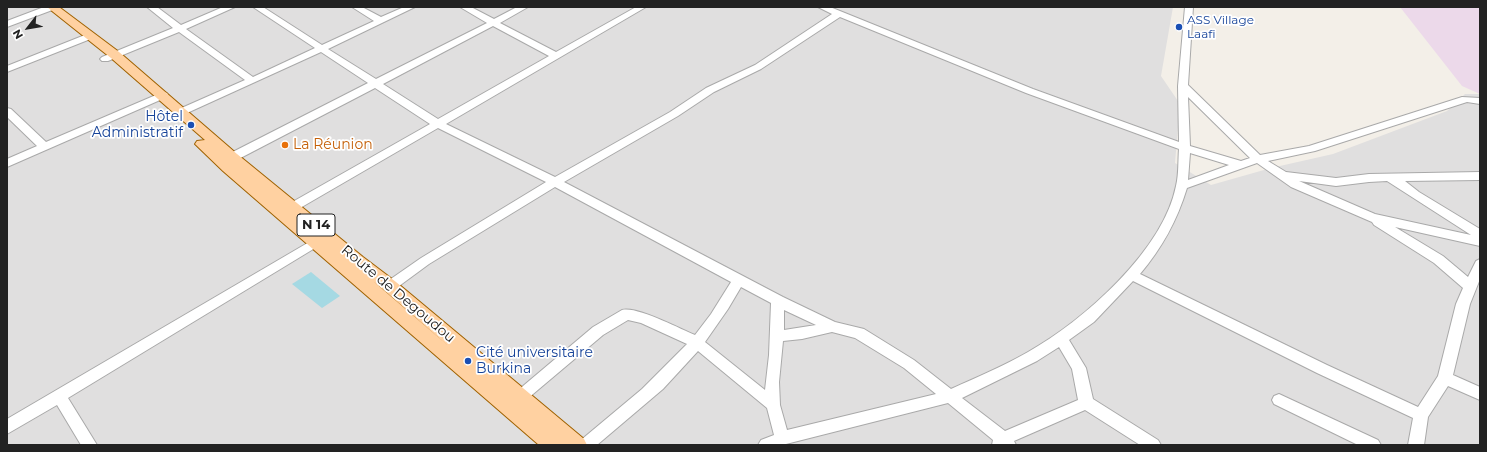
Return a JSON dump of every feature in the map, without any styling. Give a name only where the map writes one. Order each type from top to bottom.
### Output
[{"type":"main road","name":"Route de Degoudou","points":[[48,8],[110,57],[177,114],[227,160],[288,210],[390,286],[577,445]]},
{"type":"main road","name":"Route de Degoudou","points":[[288,210],[316,242],[553,445]]},
{"type":"street","points":[[151,7],[252,81]]},
{"type":"street","points":[[110,57],[231,7]]},
{"type":"street","points":[[257,7],[438,124],[555,182],[778,301],[832,327],[859,333],[909,364],[1003,443],[1086,403]]},
{"type":"street","points":[[356,7],[381,21]]},
{"type":"street","points":[[177,114],[412,7]]},
{"type":"street","points":[[464,7],[556,56]]},
{"type":"street","points":[[227,160],[524,7]]},
{"type":"street","points":[[288,210],[642,7]]},
{"type":"street","points":[[822,7],[1031,91],[1185,148],[1241,165]]},
{"type":"street","points":[[766,445],[782,438],[949,397],[1032,357],[1061,339],[1089,318],[1131,275],[1149,255],[1160,239],[1174,211],[1182,186],[1185,148],[1183,86],[1189,7]]},
{"type":"street","points":[[7,24],[48,8]]},
{"type":"street","points":[[390,286],[425,261],[555,182],[674,114],[710,90],[758,67],[839,14]]},
{"type":"street","points":[[7,70],[86,37]]},
{"type":"street","points":[[1183,86],[1258,158],[1295,184],[1372,218],[1442,262],[1459,275],[1470,287]]},
{"type":"street","points":[[7,163],[157,97]]},
{"type":"street","points":[[1182,186],[1258,158],[1311,149],[1466,99],[1480,101]]},
{"type":"street","points":[[7,111],[44,146]]},
{"type":"street","points":[[1284,176],[1336,182],[1351,179],[1480,176]]},
{"type":"street","points":[[1390,178],[1401,184],[1420,199],[1480,235]]},
{"type":"street","points":[[1372,218],[1441,232],[1480,242]]},
{"type":"street","points":[[7,427],[316,242]]},
{"type":"street","points":[[1416,445],[1421,415],[1445,378],[1463,304],[1480,264]]},
{"type":"street","points":[[1131,275],[1322,369],[1421,415]]},
{"type":"street","points":[[586,445],[668,375],[706,332],[727,301],[738,280]]},
{"type":"street","points":[[778,301],[775,368],[772,382],[773,405],[782,438]]},
{"type":"street","points":[[508,407],[598,331],[627,314],[645,319],[696,342],[773,405]]},
{"type":"street","points":[[777,336],[802,334],[832,327]]},
{"type":"street","points":[[1061,339],[1079,368],[1086,403],[1153,445]]},
{"type":"street","points":[[1445,378],[1480,394]]},
{"type":"street","points":[[59,396],[89,445]]},
{"type":"street","points":[[1279,400],[1373,445]]},
{"type":"shaded area","points":[[7,7],[1173,7],[1161,76],[1180,104],[1175,163],[1211,185],[1271,168],[1333,154],[1447,111],[1465,94],[1480,94],[1480,445],[7,445]]},
{"type":"shaded area","points":[[1400,7],[1480,7],[1480,94],[1462,86]]},
{"type":"water","points":[[311,272],[340,296],[322,308],[292,284]]},
{"type":"place","name":"ASS Village Laafi","points":[[1179,27]]},
{"type":"place","name":"Hôtel Administratif","points":[[191,125]]},
{"type":"place","name":"La Réunion","points":[[285,145]]},
{"type":"place","name":"Cité universitaire Burkina","points":[[468,361]]}]
